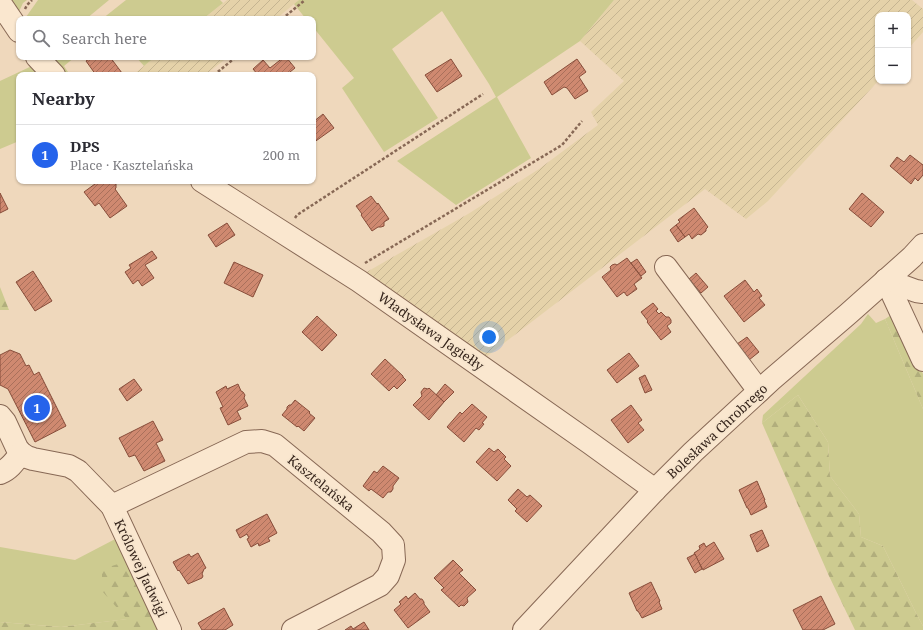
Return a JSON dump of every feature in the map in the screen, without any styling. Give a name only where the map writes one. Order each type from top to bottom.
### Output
[{"type":"street","points":[[0,3],[16,27]]},
{"type":"street","points":[[40,60],[51,72]]},
{"type":"street","name":"Władysława Jagiełły","points":[[207,184],[359,281],[584,438],[655,490]]},
{"type":"street","name":"Bolesława Chrobrego","points":[[524,630],[655,490],[693,452],[759,391],[912,257],[923,245]]},
{"type":"street","points":[[666,267],[759,391]]},
{"type":"street","points":[[886,280],[916,291],[923,292]]},
{"type":"street","points":[[886,280],[923,360]]},
{"type":"street","points":[[0,416],[5,422],[17,448],[21,453],[10,467],[0,473]]},
{"type":"street","name":"Kasztelańska","points":[[112,506],[246,442],[262,441],[275,445],[381,532],[393,544],[394,560],[388,576],[380,585],[293,630]]},
{"type":"street","name":"Królowej Jadwigi","points":[[21,453],[33,459],[69,466],[78,471],[112,506],[170,630]]},
{"type":"path","points":[[286,16],[305,0]]},
{"type":"path","points":[[218,72],[232,60]]},
{"type":"path","points":[[283,233],[297,215],[483,94]]},
{"type":"path","points":[[348,274],[562,145],[582,121]]},
{"type":"shaded area","points":[[227,0],[299,0],[280,16],[207,16]]},
{"type":"shaded area","points":[[614,0],[912,0],[923,9],[923,32],[911,46],[911,12],[875,12],[875,84],[768,201],[746,219],[705,189],[486,357],[365,273],[468,214],[539,169],[598,125],[591,112],[624,81],[580,41]]},
{"type":"shaded area","points":[[151,60],[224,60],[209,72],[137,72]]},
{"type":"green space","points":[[5,0],[27,0],[23,3],[16,18]]},
{"type":"green space","points":[[38,0],[109,0],[90,16],[27,16]]},
{"type":"green space","points":[[126,0],[220,0],[223,3],[207,16],[106,16]]},
{"type":"green space","points":[[299,0],[614,0],[580,41],[497,97],[531,158],[456,205],[397,161],[496,97],[442,11],[392,49],[438,118],[384,152],[342,88],[354,78],[316,31],[316,16],[304,16],[294,4]]},
{"type":"green space","points":[[71,60],[64,66],[68,72],[60,72],[48,61]]},
{"type":"green space","points":[[139,60],[151,60],[144,66]]},
{"type":"green space","points":[[34,65],[42,72],[19,72]]},
{"type":"green space","points":[[16,73],[16,142],[0,149],[0,81]]},
{"type":"green space","points":[[0,287],[9,310],[0,310]]},
{"type":"green space","points":[[896,312],[923,374],[923,409],[885,319]]},
{"type":"green space","points":[[868,314],[876,323],[885,319],[923,409],[923,626],[883,546],[861,537],[859,514],[830,476],[828,442],[798,395],[762,423],[763,415],[861,324]]},
{"type":"green space","points":[[798,395],[828,442],[830,476],[859,514],[861,537],[883,546],[923,626],[923,630],[855,630],[829,576],[762,423]]},
{"type":"green space","points":[[121,536],[131,560],[128,619],[61,627],[0,622],[0,547],[75,560]]},
{"type":"green space","points":[[131,560],[162,630],[0,630],[0,622],[61,627],[127,619],[102,591],[102,569]]},
{"type":"building","points":[[451,59],[462,76],[437,92],[425,75]]},
{"type":"building","points":[[577,59],[586,72],[579,77],[588,91],[575,99],[567,88],[564,87],[552,95],[544,82]]},
{"type":"building","points":[[112,60],[121,72],[94,72],[86,61]]},
{"type":"building","points":[[263,60],[270,68],[280,60],[288,60],[295,68],[290,72],[256,72],[253,69]]},
{"type":"building","points":[[323,114],[334,128],[316,141],[316,120]]},
{"type":"building","points":[[910,155],[923,165],[923,175],[918,181],[915,178],[911,184],[890,166],[897,157],[904,162]]},
{"type":"building","points":[[95,184],[116,184],[115,189],[127,206],[110,218],[99,203],[95,206],[84,192]]},
{"type":"building","points":[[0,193],[8,209],[0,213]]},
{"type":"building","points":[[862,193],[884,212],[871,227],[849,209]]},
{"type":"building","points":[[371,196],[389,219],[384,222],[384,226],[378,227],[372,231],[356,206]]},
{"type":"building","points":[[694,208],[708,227],[701,235],[698,234],[692,239],[689,234],[685,237],[676,225],[680,222],[678,220]]},
{"type":"building","points":[[227,223],[235,235],[216,247],[208,235]]},
{"type":"building","points":[[676,225],[685,237],[678,242],[670,230]]},
{"type":"building","points":[[152,251],[157,258],[145,265],[154,278],[142,286],[138,280],[133,284],[125,272],[131,268],[129,265]]},
{"type":"building","points":[[627,258],[642,278],[634,284],[637,289],[627,296],[624,292],[617,297],[602,277],[611,270],[610,267],[612,265],[617,265]]},
{"type":"building","points":[[637,259],[646,272],[641,276],[631,263]]},
{"type":"building","points":[[234,262],[263,275],[253,297],[224,283]]},
{"type":"building","points":[[33,271],[52,301],[35,311],[16,282]]},
{"type":"building","points":[[696,273],[708,287],[701,293],[689,279]]},
{"type":"building","points":[[745,280],[754,292],[757,289],[762,296],[759,298],[765,305],[744,322],[724,296]]},
{"type":"building","points":[[653,303],[658,309],[656,311],[659,314],[661,312],[671,320],[671,323],[667,326],[671,332],[661,340],[641,312]]},
{"type":"building","points":[[317,316],[337,335],[322,351],[302,332]]},
{"type":"building","points":[[747,337],[759,352],[749,360],[737,344]]},
{"type":"building","points":[[10,350],[20,354],[26,366],[29,365],[34,375],[39,372],[66,426],[35,442],[8,389],[0,385],[0,355]]},
{"type":"building","points":[[629,353],[639,366],[617,383],[607,370]]},
{"type":"building","points":[[385,359],[406,380],[397,389],[394,386],[389,391],[371,374]]},
{"type":"building","points":[[645,375],[652,390],[645,393],[639,378]]},
{"type":"building","points":[[134,379],[142,390],[127,401],[119,389]]},
{"type":"building","points":[[238,384],[241,391],[245,395],[244,398],[248,406],[237,411],[241,419],[228,425],[220,408],[223,407],[216,392],[226,386],[227,389]]},
{"type":"building","points":[[445,384],[454,392],[444,402],[436,395]]},
{"type":"building","points":[[424,388],[429,388],[444,402],[429,420],[413,405],[422,396],[421,392]]},
{"type":"building","points":[[295,400],[315,418],[304,431],[282,415],[287,407]]},
{"type":"building","points":[[472,404],[487,417],[479,430],[476,428],[464,442],[447,427],[460,412],[462,414]]},
{"type":"building","points":[[631,405],[642,420],[638,423],[644,430],[628,443],[611,420]]},
{"type":"building","points":[[153,421],[163,440],[156,443],[165,461],[144,471],[135,455],[129,457],[119,438]]},
{"type":"building","points":[[489,448],[494,452],[498,449],[506,457],[504,459],[511,466],[497,481],[476,462]]},
{"type":"building","points":[[383,466],[399,478],[393,486],[391,492],[388,492],[383,498],[371,489],[369,491],[363,486],[374,471],[377,473]]},
{"type":"building","points":[[757,481],[767,507],[751,515],[739,490]]},
{"type":"building","points":[[518,489],[527,497],[530,495],[542,506],[527,522],[515,511],[517,509],[508,500]]},
{"type":"building","points":[[267,514],[277,533],[268,538],[270,541],[259,546],[258,543],[251,547],[247,539],[249,538],[247,534],[240,538],[236,530]]},
{"type":"building","points":[[762,530],[769,546],[757,552],[750,535]]},
{"type":"building","points":[[714,542],[724,559],[703,570],[694,553],[700,549],[699,546],[704,543],[706,547]]},
{"type":"building","points":[[198,553],[206,568],[202,574],[202,578],[188,584],[173,562],[189,554],[191,557]]},
{"type":"building","points":[[695,554],[702,569],[695,573],[687,558]]},
{"type":"building","points":[[453,560],[463,570],[459,573],[476,590],[467,598],[468,602],[464,606],[461,605],[459,607],[441,590],[444,588],[434,578]]},
{"type":"building","points":[[651,582],[662,609],[642,618],[637,611],[629,593]]},
{"type":"building","points":[[415,593],[420,599],[422,599],[430,612],[408,628],[394,610],[401,604],[399,602],[406,596],[408,599]]},
{"type":"building","points":[[821,596],[835,624],[823,630],[803,630],[793,610]]},
{"type":"building","points":[[224,608],[233,625],[225,630],[202,630],[198,623]]},
{"type":"building","points":[[364,622],[369,630],[345,630],[351,626],[353,629]]},
{"type":"place","name":"DPS","points":[[37,408]]}]
